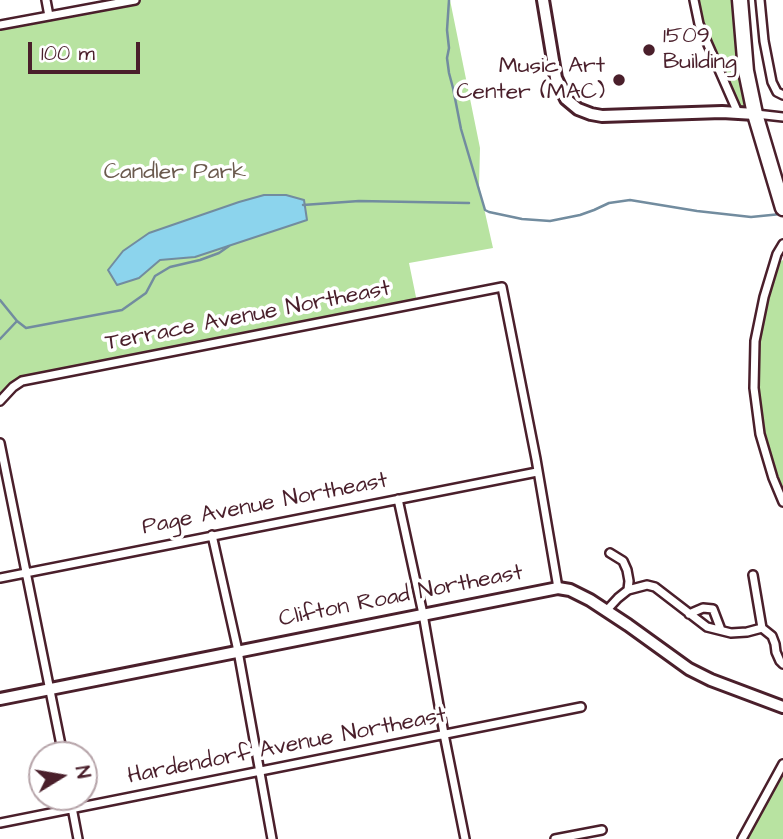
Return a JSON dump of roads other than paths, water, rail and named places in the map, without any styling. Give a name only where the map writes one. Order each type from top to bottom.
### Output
[{"type":"highway","points":[[740,0],[746,71],[755,114],[783,208]]},
{"type":"street","points":[[46,0],[49,16]]},
{"type":"street","points":[[0,24],[135,0]]},
{"type":"street","points":[[543,0],[556,78],[566,99],[578,109],[602,116],[722,112],[783,117]]},
{"type":"street","points":[[694,0],[699,24],[738,113]]},
{"type":"street","points":[[760,0],[772,82],[777,92],[783,95]]},
{"type":"street","points":[[783,244],[777,254],[761,308],[755,341],[754,388],[760,434],[783,502]]},
{"type":"street","name":"Terrace Avenue Northeast","points":[[3,398],[22,381],[502,287],[537,472]]},
{"type":"street","points":[[0,443],[60,741]]},
{"type":"street","points":[[537,472],[558,588]]},
{"type":"street","name":"Page Avenue Northeast","points":[[0,578],[537,472]]},
{"type":"street","points":[[398,499],[423,614],[465,839]]},
{"type":"street","points":[[212,535],[238,651],[272,839]]},
{"type":"street","points":[[610,553],[623,561],[629,581],[628,590]]},
{"type":"street","points":[[753,575],[762,628],[772,636],[776,652],[783,664]]},
{"type":"street","points":[[606,611],[628,590],[647,585],[654,587],[707,627],[731,633],[762,628]]},
{"type":"street","name":"Clifton Road Northeast","points":[[0,699],[558,588],[570,590],[606,611],[711,680],[783,707]]},
{"type":"street","points":[[689,614],[703,608],[713,609],[720,630]]},
{"type":"street","name":"Hardendorf Avenue Northeast","points":[[98,804],[580,707]]},
{"type":"street","points":[[742,839],[783,764]]},
{"type":"street","name":"Hardendorf Avenue Northeast","points":[[0,823],[63,811]]},
{"type":"street","points":[[73,811],[78,839]]},
{"type":"street","points":[[555,839],[602,830]]},
{"type":"water","points":[[264,195],[286,195],[304,200],[307,220],[195,257],[160,260],[139,278],[117,285],[108,270],[123,251],[149,233]]},
{"type":"waterway","points":[[449,0],[449,73],[461,129],[485,210],[522,219],[550,221],[580,215],[609,203],[630,200],[751,217],[781,214]]},
{"type":"waterway","points":[[303,205],[359,201],[469,203]]},
{"type":"waterway","points":[[0,300],[26,328],[122,310],[146,293],[155,276],[170,267],[200,260],[229,246]]},
{"type":"waterway","points":[[0,339],[17,321]]},
{"type":"place","name":"1509 Building","points":[[649,50]]},
{"type":"place","name":"Music Art Center (MAC)","points":[[619,80]]},
{"type":"park label","name":"Candler Park","points":[[175,173]]}]
